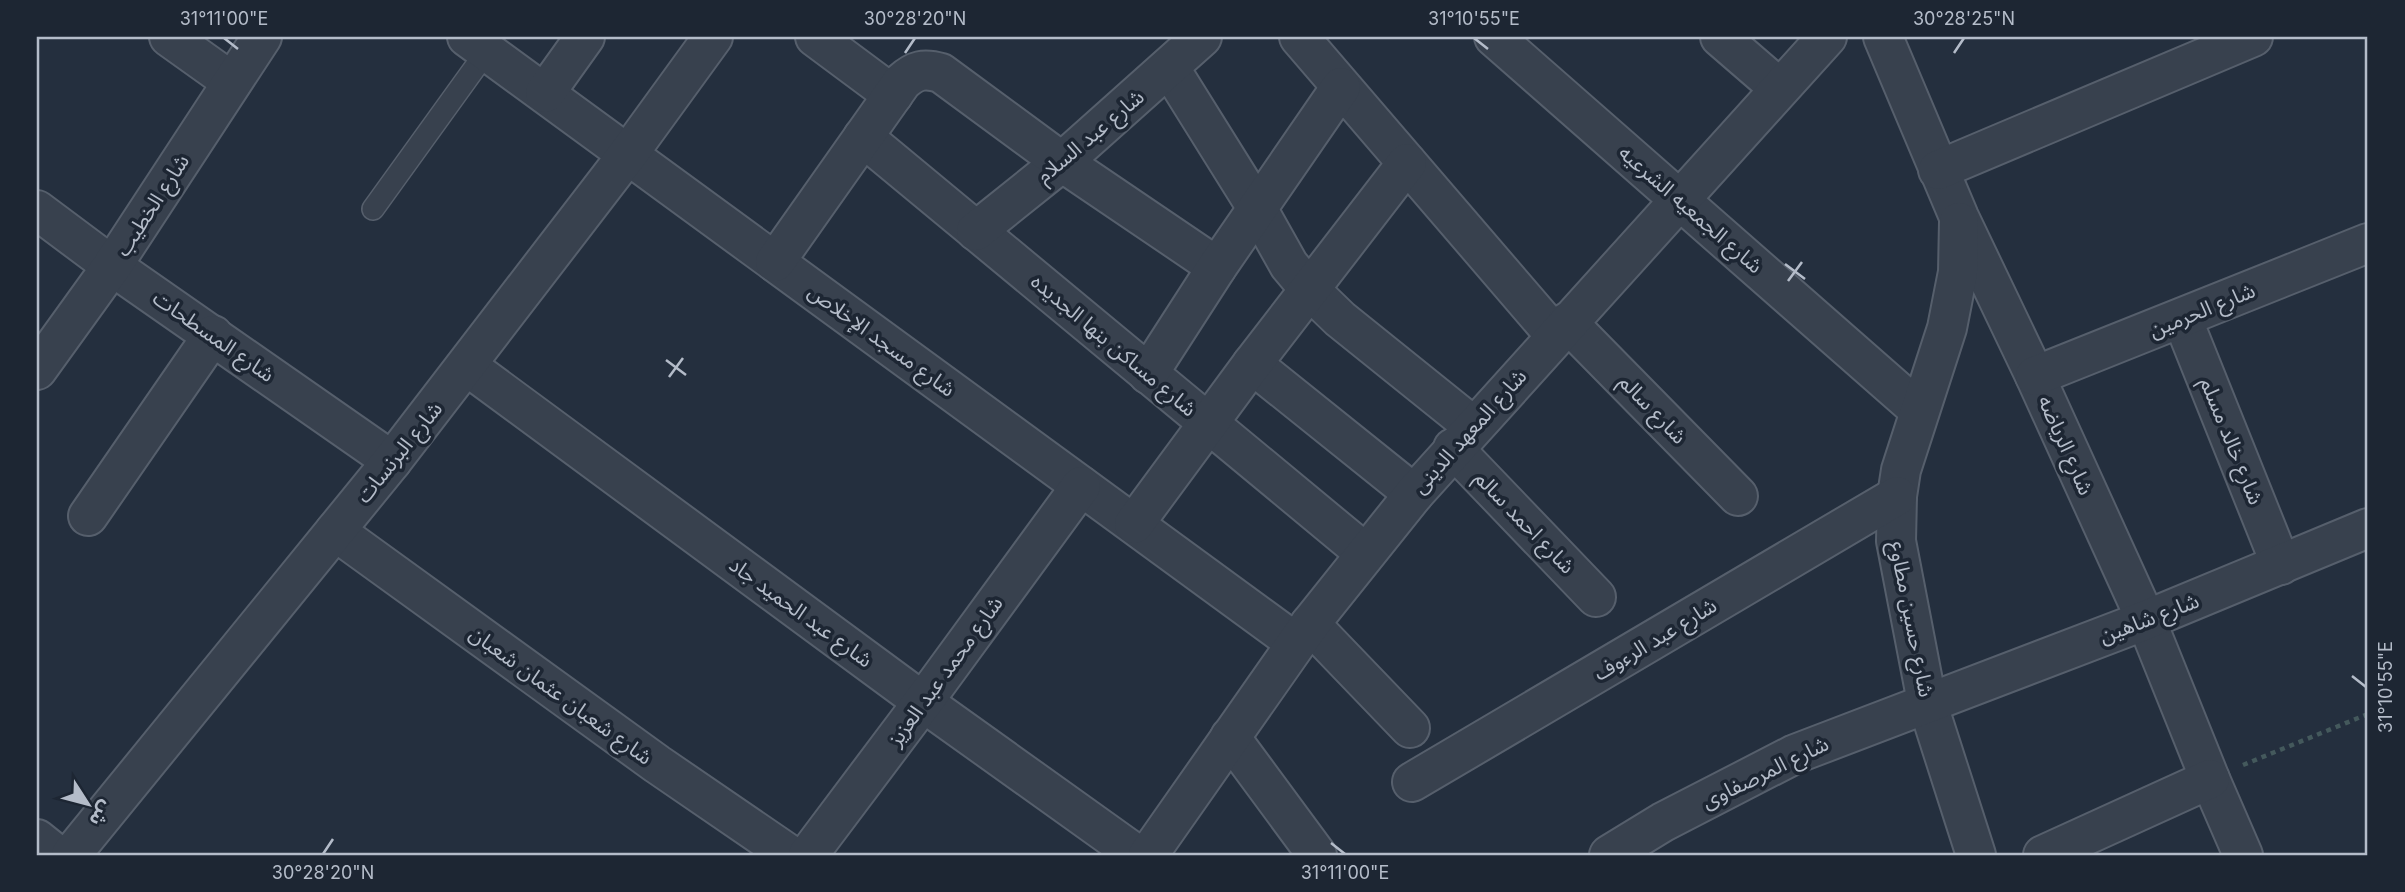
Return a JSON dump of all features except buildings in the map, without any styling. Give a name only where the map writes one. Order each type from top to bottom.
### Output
[{"type":"street","points":[[169,37],[232,82]]},
{"type":"street","name":"شارع الخطيب","points":[[37,370],[112,266],[262,37]]},
{"type":"street","points":[[545,93],[585,37]]},
{"type":"street","name":"شارع البرنسات","points":[[71,855],[393,461],[628,154],[713,37]]},
{"type":"street","points":[[815,37],[893,95]]},
{"type":"street","name":"شارع سالم","points":[[1299,37],[1407,163],[1561,328],[1738,496]]},
{"type":"street","name":"شارع الجمعيه الشرعيه","points":[[1494,37],[1919,410]]},
{"type":"street","points":[[1720,37],[1779,88]]},
{"type":"street","name":"شارع المعهد الدينى","points":[[1148,855],[1303,633],[1365,553],[1463,437],[1827,37]]},
{"type":"street","name":"شارع الرياضه","points":[[1883,37],[1959,217],[2146,620],[2210,779],[2244,855]]},
{"type":"street","points":[[1938,170],[2229,41]]},
{"type":"street","name":"شارع مسجد الإخلاص","points":[[477,44],[1134,524],[1303,633],[1410,728]]},
{"type":"street","name":"شارع عبد السلام","points":[[976,231],[1062,162],[1182,48]]},
{"type":"street","name":"شارع احمد سالم","points":[[1182,48],[1257,208],[1289,265],[1310,290],[1463,437],[1596,597]]},
{"type":"street","points":[[775,262],[893,95],[912,72],[927,69],[941,74],[1062,162],[1217,267]]},
{"type":"street","points":[[1148,374],[1217,267],[1341,87]]},
{"type":"street","name":"شارع مساكن بنها الجديده","points":[[863,137],[1365,553]]},
{"type":"street","points":[[1134,524],[1407,163]]},
{"type":"street","name":"شارع المسطحات","points":[[37,210],[112,266],[393,461]]},
{"type":"street","name":"شارع حسين مطاوع","points":[[1959,217],[1958,272],[1947,328],[1900,470],[1896,541],[1927,702],[1976,855]]},
{"type":"street","name":"شارع الحرمين","points":[[2035,376],[2366,249]]},
{"type":"street","name":"شارع خالد مسلم","points":[[2182,318],[2281,565]]},
{"type":"street","points":[[88,516],[213,335]]},
{"type":"street","points":[[1252,365],[1414,494]]},
{"type":"street","name":"شارع عبد الحميد جاد","points":[[467,366],[923,702],[1137,855]]},
{"type":"street","name":"شارع محمد عبد العزيز","points":[[808,855],[1081,486]]},
{"type":"street","name":"شارع عبد الرءوف","points":[[1412,782],[1897,496]]},
{"type":"street","name":"شارع شعبان عثمان شعبان","points":[[335,531],[657,764],[790,855]]},
{"type":"street","name":"شارع شاهين","points":[[1927,702],[2146,620],[2281,565],[2365,537]]},
{"type":"street","name":"شارع المرصفاوى","points":[[1609,855],[1663,822],[1795,754],[1927,702]]},
{"type":"street","points":[[1230,737],[1317,855]]},
{"type":"street","points":[[2043,855],[2210,779]]},
{"type":"street","points":[[37,839],[57,855]]},
{"type":"lane","points":[[373,209],[477,44]]},
{"type":"path","points":[[2210,779],[2368,714]]}]
